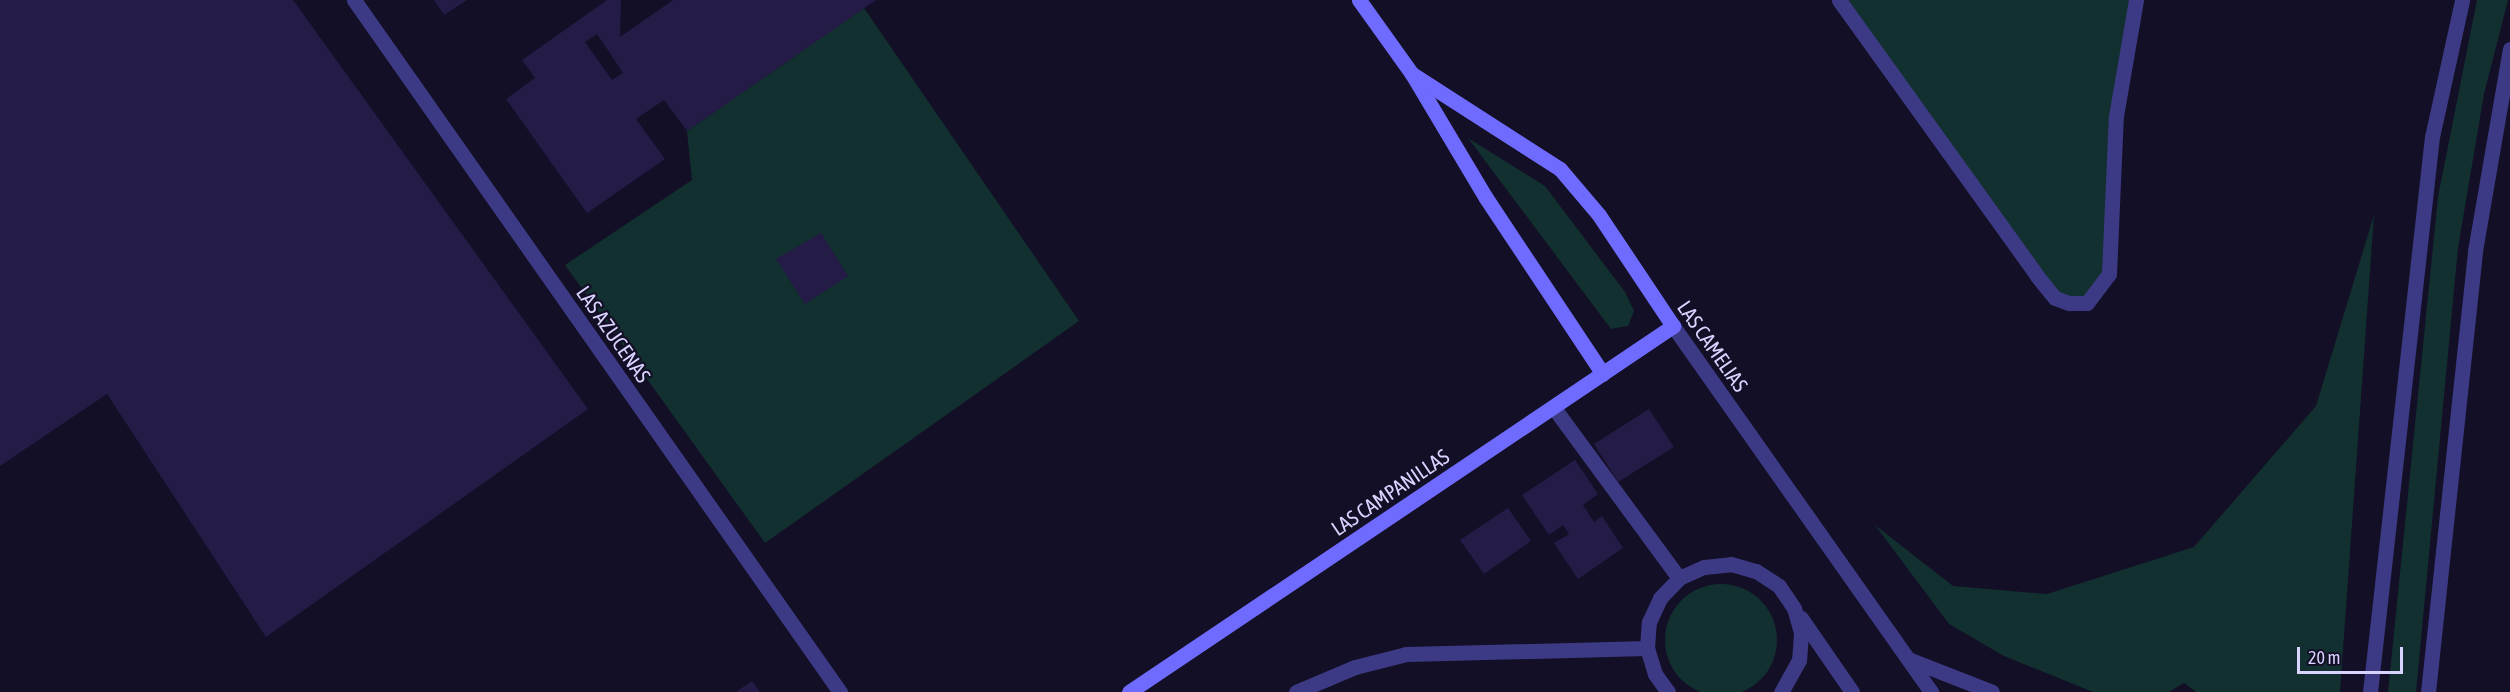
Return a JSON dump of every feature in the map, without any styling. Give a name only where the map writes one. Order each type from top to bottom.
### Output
[{"type":"street","name":"LAS AZUCENAS","points":[[354,0],[840,692]]},
{"type":"street","name":"LAS CAMELIAS","points":[[1359,0],[1412,74],[1486,198],[1603,374]]},
{"type":"street","points":[[1839,0],[2037,276],[2055,298],[2069,303],[2087,303],[2109,274],[2116,116],[2136,0]]},
{"type":"street","points":[[2370,692],[2432,137],[2462,0]]},
{"type":"street","points":[[2428,692],[2475,251],[2510,49]]},
{"type":"street","name":"LAS CAMELIAS","points":[[1412,74],[1560,169],[1931,692]]},
{"type":"street","name":"LAS CAMPANILLAS","points":[[1129,692],[1673,326]]},
{"type":"street","points":[[1554,408],[1679,578]]},
{"type":"street","points":[[1668,692],[1655,674],[1647,648],[1649,622],[1660,598],[1679,578],[1704,567],[1731,564],[1756,571],[1779,586],[1852,692]]},
{"type":"street","points":[[1781,692],[1799,660],[1801,633],[1794,608]]},
{"type":"street","points":[[1296,692],[1355,667],[1406,654],[1647,648]]},
{"type":"street","points":[[1908,659],[1992,692]]},
{"type":"green space","points":[[1839,0],[2138,0],[2122,68],[2109,274],[2087,303],[2055,298]]},
{"type":"green space","points":[[2477,0],[2508,0],[2484,94],[2458,248],[2416,692],[2388,692],[2438,197]]},
{"type":"green space","points":[[864,8],[1079,321],[765,543],[565,265],[692,180],[687,131]]},
{"type":"green space","points":[[1468,138],[1545,186],[1625,292],[1634,311],[1628,326],[1611,329]]},
{"type":"green space","points":[[2374,215],[2340,692],[2196,692],[2184,683],[2169,692],[2093,692],[2004,656],[1949,624],[1875,525],[1953,586],[2047,594],[2194,547],[2316,406]]},
{"type":"green space","points":[[1721,584],[1742,589],[1760,601],[1772,619],[1777,640],[1772,661],[1760,679],[1742,691],[1721,696],[1700,691],[1682,679],[1670,661],[1665,640],[1670,619],[1682,601],[1700,589]]},
{"type":"building","points":[[0,0],[293,0],[588,409],[266,637],[107,394],[0,466]]},
{"type":"building","points":[[434,0],[467,0],[444,15]]},
{"type":"building","points":[[607,0],[621,0],[620,37],[673,0],[876,0],[687,131],[664,100],[636,119],[665,159],[587,213],[506,99],[535,78],[522,60]],"holes":[[[597,34],[623,73],[612,80],[585,42]]]},
{"type":"building","points":[[821,233],[848,276],[805,304],[776,259]]},
{"type":"building","points":[[1649,409],[1674,447],[1618,482],[1594,444]]},
{"type":"building","points":[[1575,460],[1598,494],[1583,505],[1594,522],[1602,516],[1623,548],[1578,579],[1554,543],[1569,534],[1563,525],[1549,535],[1522,495]]},
{"type":"building","points":[[1508,508],[1531,541],[1484,574],[1460,540]]},
{"type":"building","points":[[752,681],[760,692],[736,692]]}]
